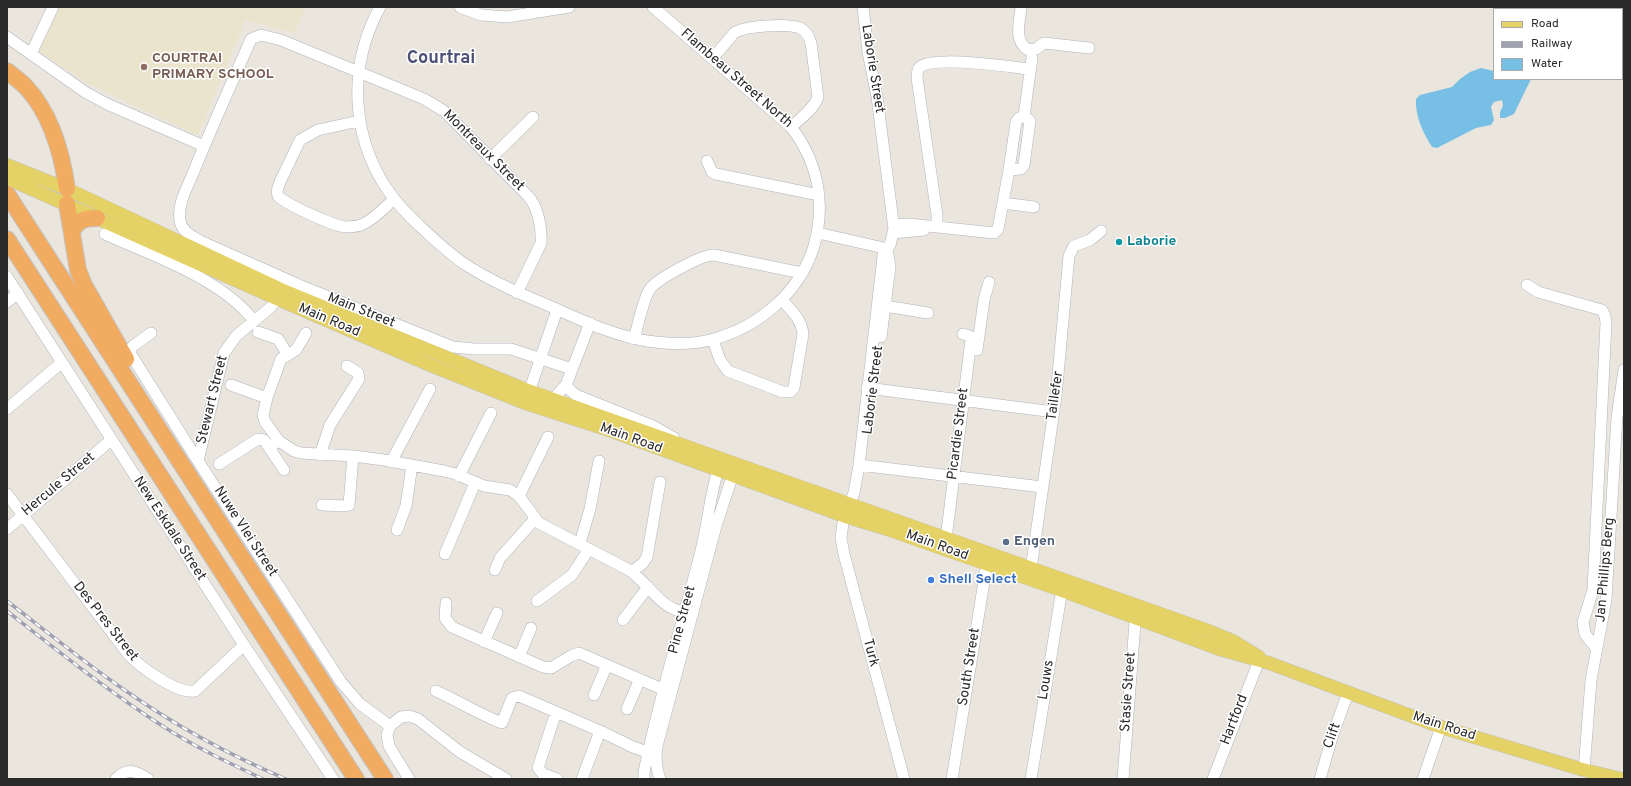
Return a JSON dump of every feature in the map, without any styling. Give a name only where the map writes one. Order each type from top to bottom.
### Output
[{"type":"highway","points":[[7,71],[26,87],[38,103],[48,121],[64,171],[78,270],[95,307],[256,579]]},
{"type":"highway","points":[[7,194],[385,779]]},
{"type":"highway","points":[[72,232],[75,225],[82,219],[97,218]]},
{"type":"highway","points":[[7,239],[356,779]]},
{"type":"main road","name":"Main Road","points":[[7,164],[67,197],[430,365],[549,405],[696,451],[720,466]]},
{"type":"main road","name":"Main Road","points":[[7,178],[67,197],[97,218],[280,295]]},
{"type":"main road","name":"Main Road","points":[[549,405],[603,428],[720,466],[887,529],[987,559],[1135,611],[1227,639],[1263,661],[1441,727],[1584,770],[1622,779]]},
{"type":"main road","name":"Main Road","points":[[849,515],[946,539],[987,559]]},
{"type":"street","points":[[31,54],[53,7]]},
{"type":"street","name":"Flambeau Street North","points":[[380,7],[366,38],[358,71],[357,91],[359,121],[363,139],[379,175],[394,199],[409,215],[437,242],[466,265],[517,293],[558,310],[634,339],[663,343],[688,343],[713,340],[752,323],[766,314],[782,300],[802,273],[811,256],[818,233],[819,195],[814,165],[800,138],[791,127],[653,7]]},
{"type":"street","points":[[460,7],[481,15],[507,17],[569,7]]},
{"type":"street","name":"Laborie Street","points":[[849,515],[862,465],[882,310],[890,267],[885,249],[890,245],[893,229],[877,97],[868,52],[863,7]]},
{"type":"street","points":[[1021,7],[1018,33],[1023,47],[1028,50],[1036,49],[1044,43],[1089,48]]},
{"type":"street","points":[[713,58],[738,30],[748,28],[791,26],[804,31],[811,43],[818,97],[812,107],[791,127]]},
{"type":"street","name":"Montreaux Street","points":[[251,39],[258,35],[266,35],[358,71],[424,99],[440,108],[532,200],[537,211],[541,243],[517,293]]},
{"type":"street","points":[[7,37],[85,92],[107,104],[204,146]]},
{"type":"street","name":"Main Street","points":[[251,39],[204,146],[181,204],[179,211],[180,224],[183,229],[190,235],[299,286],[453,348],[474,350],[500,348],[511,349],[572,369]]},
{"type":"street","points":[[893,229],[909,224],[937,227],[994,233],[998,229],[1016,122],[1019,118],[1024,116],[1031,64],[952,61],[919,67],[917,71],[917,78],[937,215],[937,227]]},
{"type":"street","points":[[490,159],[533,117]]},
{"type":"street","points":[[359,121],[318,130],[300,140],[280,182],[277,191],[278,196],[288,203],[313,215],[351,227],[365,224],[394,199]]},
{"type":"street","points":[[707,161],[712,172],[716,174],[819,195]]},
{"type":"street","points":[[1003,203],[1034,207]]},
{"type":"street","name":"Taillefer","points":[[1030,574],[1061,356],[1063,309],[1068,256],[1074,246],[1090,240],[1102,231]]},
{"type":"street","points":[[818,233],[885,249]]},
{"type":"street","points":[[104,234],[191,273],[213,285],[235,300],[244,308],[254,321]]},
{"type":"street","points":[[634,339],[650,289],[660,281],[704,256],[714,255],[802,273]]},
{"type":"street","name":"New Eskdale Street","points":[[7,277],[244,645],[333,779]]},
{"type":"street","points":[[967,365],[976,354],[984,300],[989,282]]},
{"type":"street","points":[[1526,285],[1538,292],[1602,310],[1605,316],[1606,323],[1593,590],[1583,622],[1585,634],[1596,648]]},
{"type":"street","points":[[7,302],[18,293]]},
{"type":"street","name":"Stewart Street","points":[[198,461],[224,353],[236,336],[271,307],[280,295]]},
{"type":"street","points":[[713,340],[720,360],[728,371],[783,392],[790,392],[794,388],[802,327],[797,316],[782,300]]},
{"type":"street","points":[[527,397],[558,310]]},
{"type":"street","points":[[882,310],[928,313]]},
{"type":"street","points":[[549,405],[566,385],[590,323]]},
{"type":"street","points":[[258,332],[278,339],[288,355]]},
{"type":"street","name":"Nuwe Vlei Street","points":[[151,333],[133,346],[130,349],[130,353],[341,682],[360,704],[390,726]]},
{"type":"street","points":[[284,470],[263,418],[263,411],[279,362],[299,347],[306,333]]},
{"type":"street","name":"Picardie Street","points":[[946,539],[971,338],[969,335],[963,334]]},
{"type":"street","points":[[7,409],[61,363]]},
{"type":"street","points":[[320,455],[330,425],[359,379],[358,373],[347,366]]},
{"type":"street","name":"Jan Phillips Berg","points":[[1584,770],[1590,680],[1606,600],[1617,417],[1624,370]]},
{"type":"street","name":"Main Road","points":[[566,385],[576,395],[653,426],[696,451]]},
{"type":"street","points":[[231,386],[267,398]]},
{"type":"street","points":[[391,462],[430,389]]},
{"type":"street","points":[[871,389],[1054,412]]},
{"type":"street","points":[[459,476],[491,413]]},
{"type":"street","points":[[519,496],[548,437]]},
{"type":"street","name":"Hercule Street","points":[[7,529],[111,440]]},
{"type":"street","points":[[219,464],[258,440],[264,440],[301,454],[353,456],[412,465],[444,471],[491,488],[510,490],[519,496],[535,519],[545,527],[632,572],[667,606],[689,613]]},
{"type":"street","points":[[322,505],[349,505],[353,456]]},
{"type":"street","points":[[537,601],[572,575],[584,546],[599,462]]},
{"type":"street","points":[[397,530],[406,506],[412,465]]},
{"type":"street","points":[[862,465],[1042,487]]},
{"type":"street","name":"Pine Street","points":[[689,613],[713,487],[720,466]]},
{"type":"street","name":"Pine Street","points":[[644,779],[644,772],[652,754],[689,613],[734,471]]},
{"type":"street","points":[[445,554],[475,482]]},
{"type":"street","points":[[632,572],[643,563],[647,557],[660,482]]},
{"type":"street","name":"Des Pres Street","points":[[7,494],[136,664],[155,677],[184,690],[195,691],[244,645]]},
{"type":"street","name":"Turk","points":[[849,515],[841,538],[844,554],[904,779]]},
{"type":"street","points":[[495,570],[500,558],[535,519]]},
{"type":"street","name":"South Street","points":[[952,779],[987,559]]},
{"type":"street","name":"Louws","points":[[1031,779],[1062,586]]},
{"type":"street","points":[[623,620],[648,587]]},
{"type":"street","points":[[446,603],[445,618],[455,629],[519,657],[547,668],[555,666],[579,653],[668,691]]},
{"type":"street","name":"Stasie Street","points":[[1123,779],[1135,611]]},
{"type":"street","points":[[484,642],[497,613]]},
{"type":"street","points":[[519,657],[531,628]]},
{"type":"street","name":"Hartford","points":[[1213,779],[1263,661]]},
{"type":"street","points":[[594,695],[607,665]]},
{"type":"street","points":[[626,709],[640,679]]},
{"type":"street","points":[[436,691],[502,723],[510,700],[514,696],[519,696],[652,754]]},
{"type":"street","name":"Clift","points":[[1320,779],[1348,693]]},
{"type":"street","points":[[556,712],[538,768],[543,774],[557,779]]},
{"type":"street","points":[[409,779],[389,746],[386,734],[390,726],[401,717],[409,716],[418,720],[460,752],[506,779]]},
{"type":"street","points":[[1423,779],[1441,727]]},
{"type":"street","points":[[582,779],[600,731]]},
{"type":"street","name":"Pine Street","points":[[652,754],[660,779]]},
{"type":"street","points":[[116,779],[130,770],[135,771],[148,779]]},
{"type":"shaded area","name":"COURTRAI PRIMARY SCHOOL","points":[[60,7],[305,7],[295,33],[245,20],[198,135],[87,83],[39,51]]},
{"type":"water","points":[[1481,68],[1493,71],[1493,80],[1531,80],[1514,114],[1505,118],[1500,118],[1500,112],[1503,106],[1502,100],[1494,102],[1491,107],[1494,120],[1491,125],[1476,128],[1437,148],[1432,147],[1420,124],[1416,99],[1420,95],[1452,87],[1470,72]]},
{"type":"railway","points":[[7,601],[66,647],[145,704],[203,739],[286,779]]},
{"type":"railway","points":[[7,611],[84,671],[144,714],[200,748],[263,779]]},
{"type":"place","name":"COURTRAI PRIMARY SCHOOL","points":[[144,67]]},
{"type":"place","name":"Laborie","points":[[1119,242]]},
{"type":"place","name":"Engen","points":[[1006,542]]},
{"type":"place","name":"Shell Select","points":[[931,580]]},
{"type":"district","name":"Courtrai","points":[[441,59]]}]
